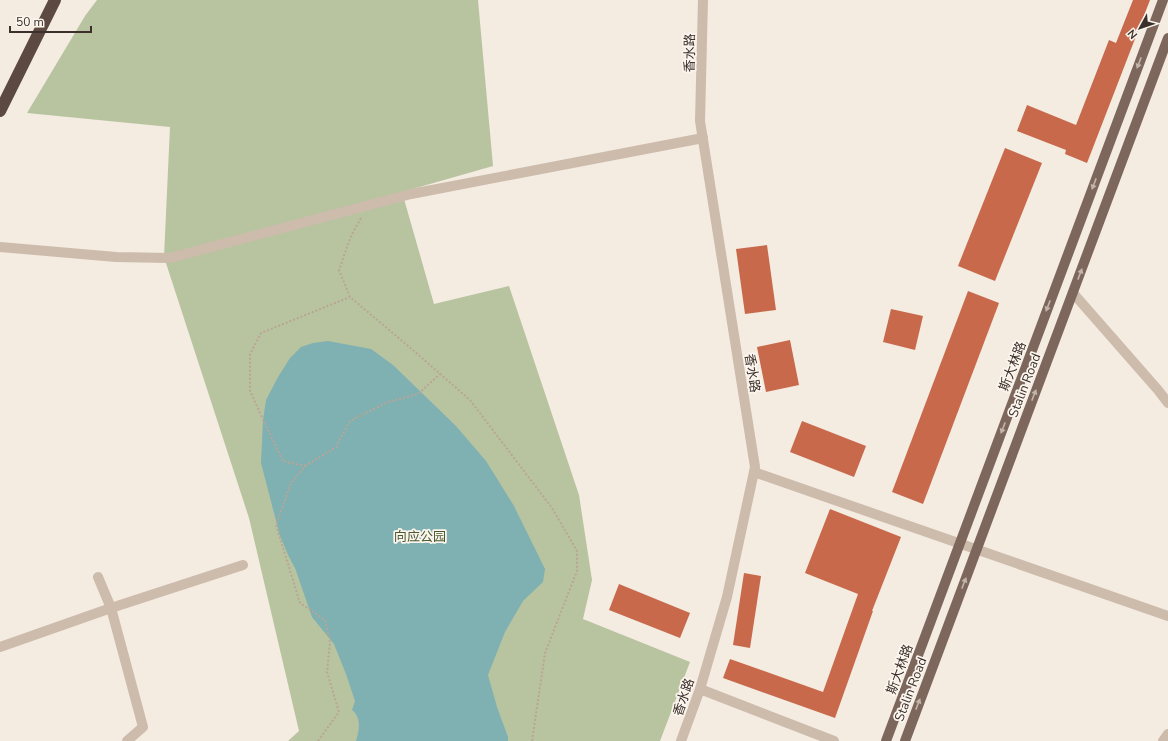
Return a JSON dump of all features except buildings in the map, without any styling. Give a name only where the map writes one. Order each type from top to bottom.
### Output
[{"type":"highway","points":[[0,111],[55,0]]},
{"type":"main road","name":"斯大林路","points":[[886,741],[1163,0]]},
{"type":"main road","name":"Stalin Road","points":[[905,741],[1168,38]]},
{"type":"street","name":"香水路","points":[[681,741],[700,689],[727,597],[755,467],[700,121],[703,0]]},
{"type":"street","points":[[0,248],[116,257],[170,258],[412,194],[703,138]]},
{"type":"street","points":[[1073,293],[1168,402]]},
{"type":"street","points":[[754,472],[960,542],[976,549],[1168,616]]},
{"type":"street","points":[[0,648],[111,608],[243,565]]},
{"type":"street","points":[[98,577],[111,608],[143,727],[127,741]]},
{"type":"street","points":[[700,689],[834,741]]},
{"type":"street","points":[[1163,741],[1168,734]]},
{"type":"path","points":[[368,206],[351,236],[339,270],[350,297],[470,400],[552,508],[578,552],[577,571],[545,653],[532,741]]},
{"type":"path","points":[[305,466],[283,461],[250,391],[250,354],[261,333],[350,297]]},
{"type":"path","points":[[318,741],[339,712],[327,672],[330,642],[326,620],[300,603],[276,525],[291,483],[305,466],[336,447],[350,421],[388,402],[418,394],[440,374]]},
{"type":"green space","name":"向应公园","points":[[97,0],[478,0],[493,166],[402,192],[434,304],[509,286],[579,495],[592,580],[583,619],[690,662],[660,741],[288,741],[299,731],[249,518],[164,257],[170,127],[27,113],[85,16]]},
{"type":"water","points":[[328,341],[371,349],[393,365],[456,426],[486,461],[514,506],[545,569],[543,582],[523,601],[505,632],[488,675],[508,741],[356,741],[359,725],[357,717],[352,710],[355,701],[346,674],[334,644],[312,617],[295,568],[280,536],[261,463],[263,420],[266,400],[278,377],[290,358],[301,347],[313,343]]}]
